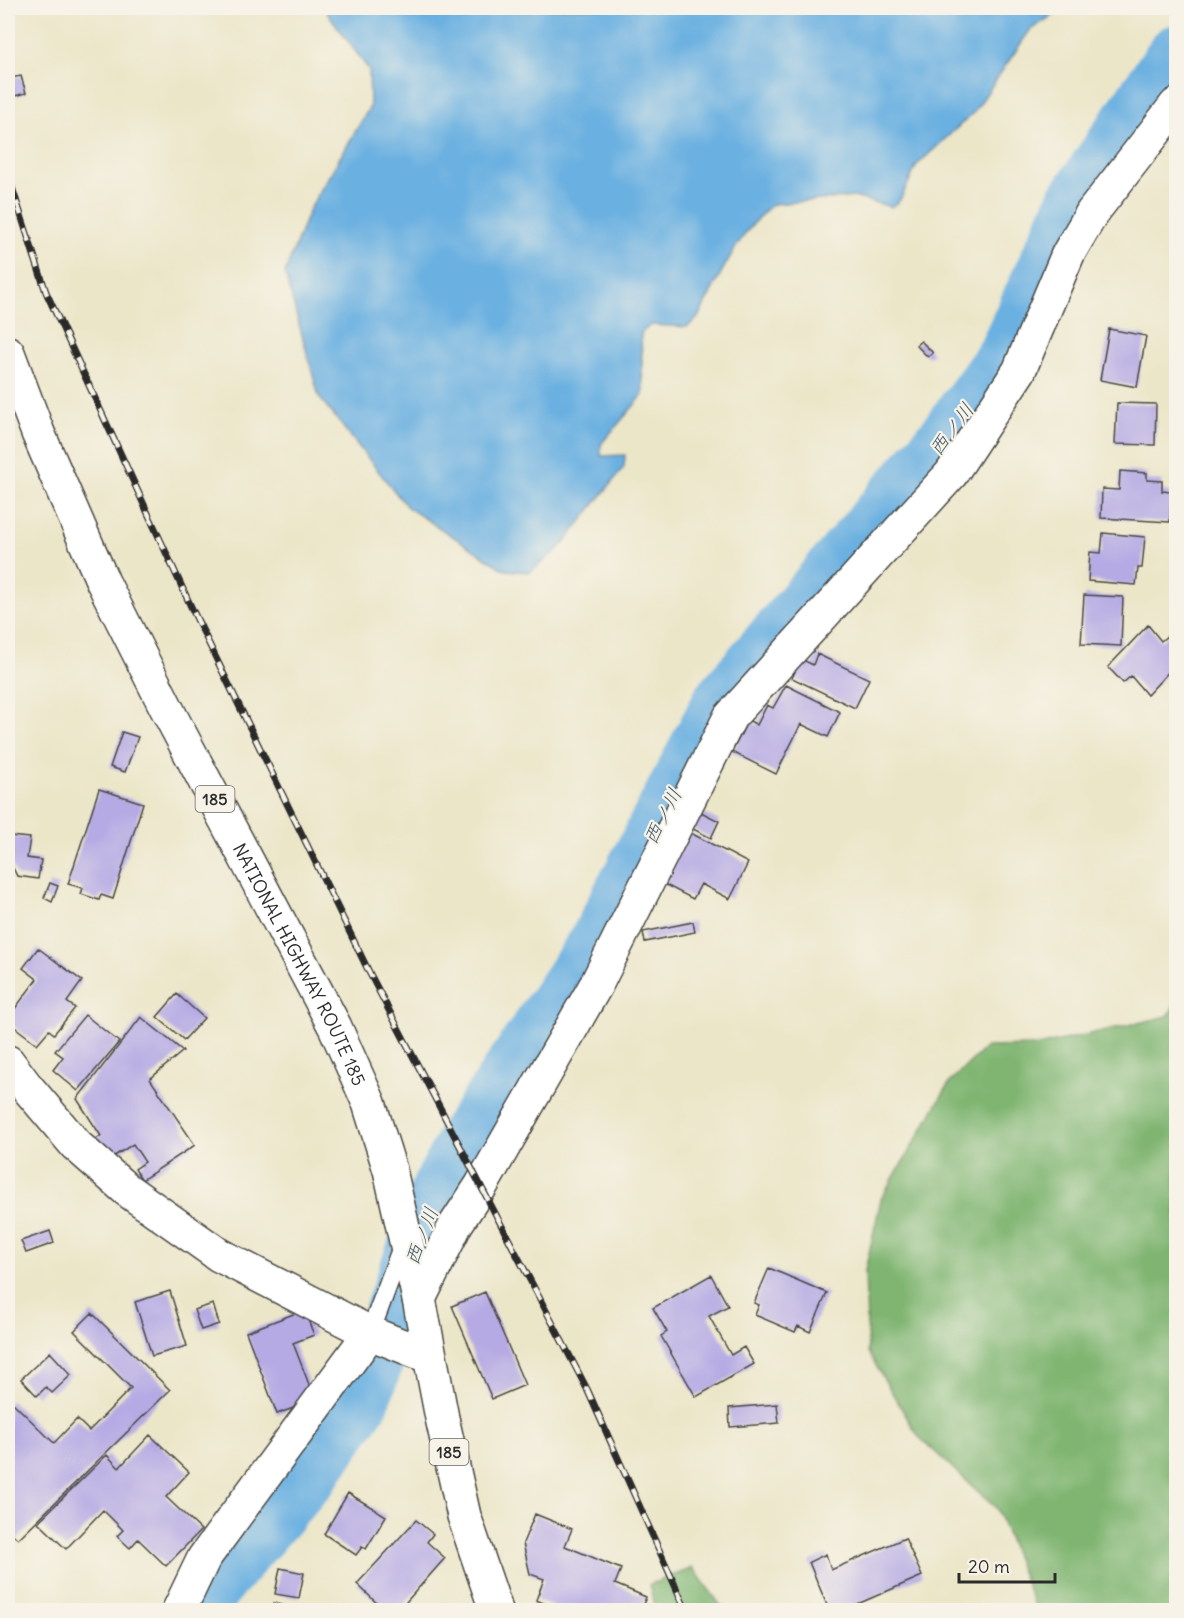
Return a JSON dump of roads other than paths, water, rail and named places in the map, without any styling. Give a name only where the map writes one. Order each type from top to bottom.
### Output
[{"type":"main road","points":[[418,1294],[456,1224],[481,1186],[596,985],[730,717],[951,474],[1019,371],[1068,254],[1092,213],[1176,105]]},
{"type":"main road","name":"NATIONAL HIGHWAY ROUTE 185","points":[[8,353],[38,433],[103,582],[170,715],[335,1027],[369,1103],[390,1170],[418,1294],[396,1343],[442,1418],[464,1516],[496,1611]]},
{"type":"main road","points":[[8,1062],[76,1145],[127,1190],[219,1255],[396,1343],[204,1558],[179,1611]]},
{"type":"lane","points":[[396,1343],[406,1243]]},
{"type":"water","points":[[324,8],[1064,8],[1030,30],[974,112],[917,165],[900,200],[891,207],[854,197],[773,204],[760,216],[739,243],[697,319],[687,327],[651,325],[641,333],[643,395],[601,444],[601,456],[625,455],[624,467],[561,547],[530,572],[505,570],[407,507],[319,397],[285,273],[310,208],[370,107],[369,70]]},
{"type":"waterway","name":"西ノ川","points":[[200,1610],[212,1588],[308,1477],[361,1401],[431,1206],[467,1137],[596,944],[721,702],[945,439],[1005,356],[1075,202],[1176,53]]},
{"type":"railway","points":[[8,175],[46,292],[193,611],[370,974],[587,1389],[686,1610]]}]
